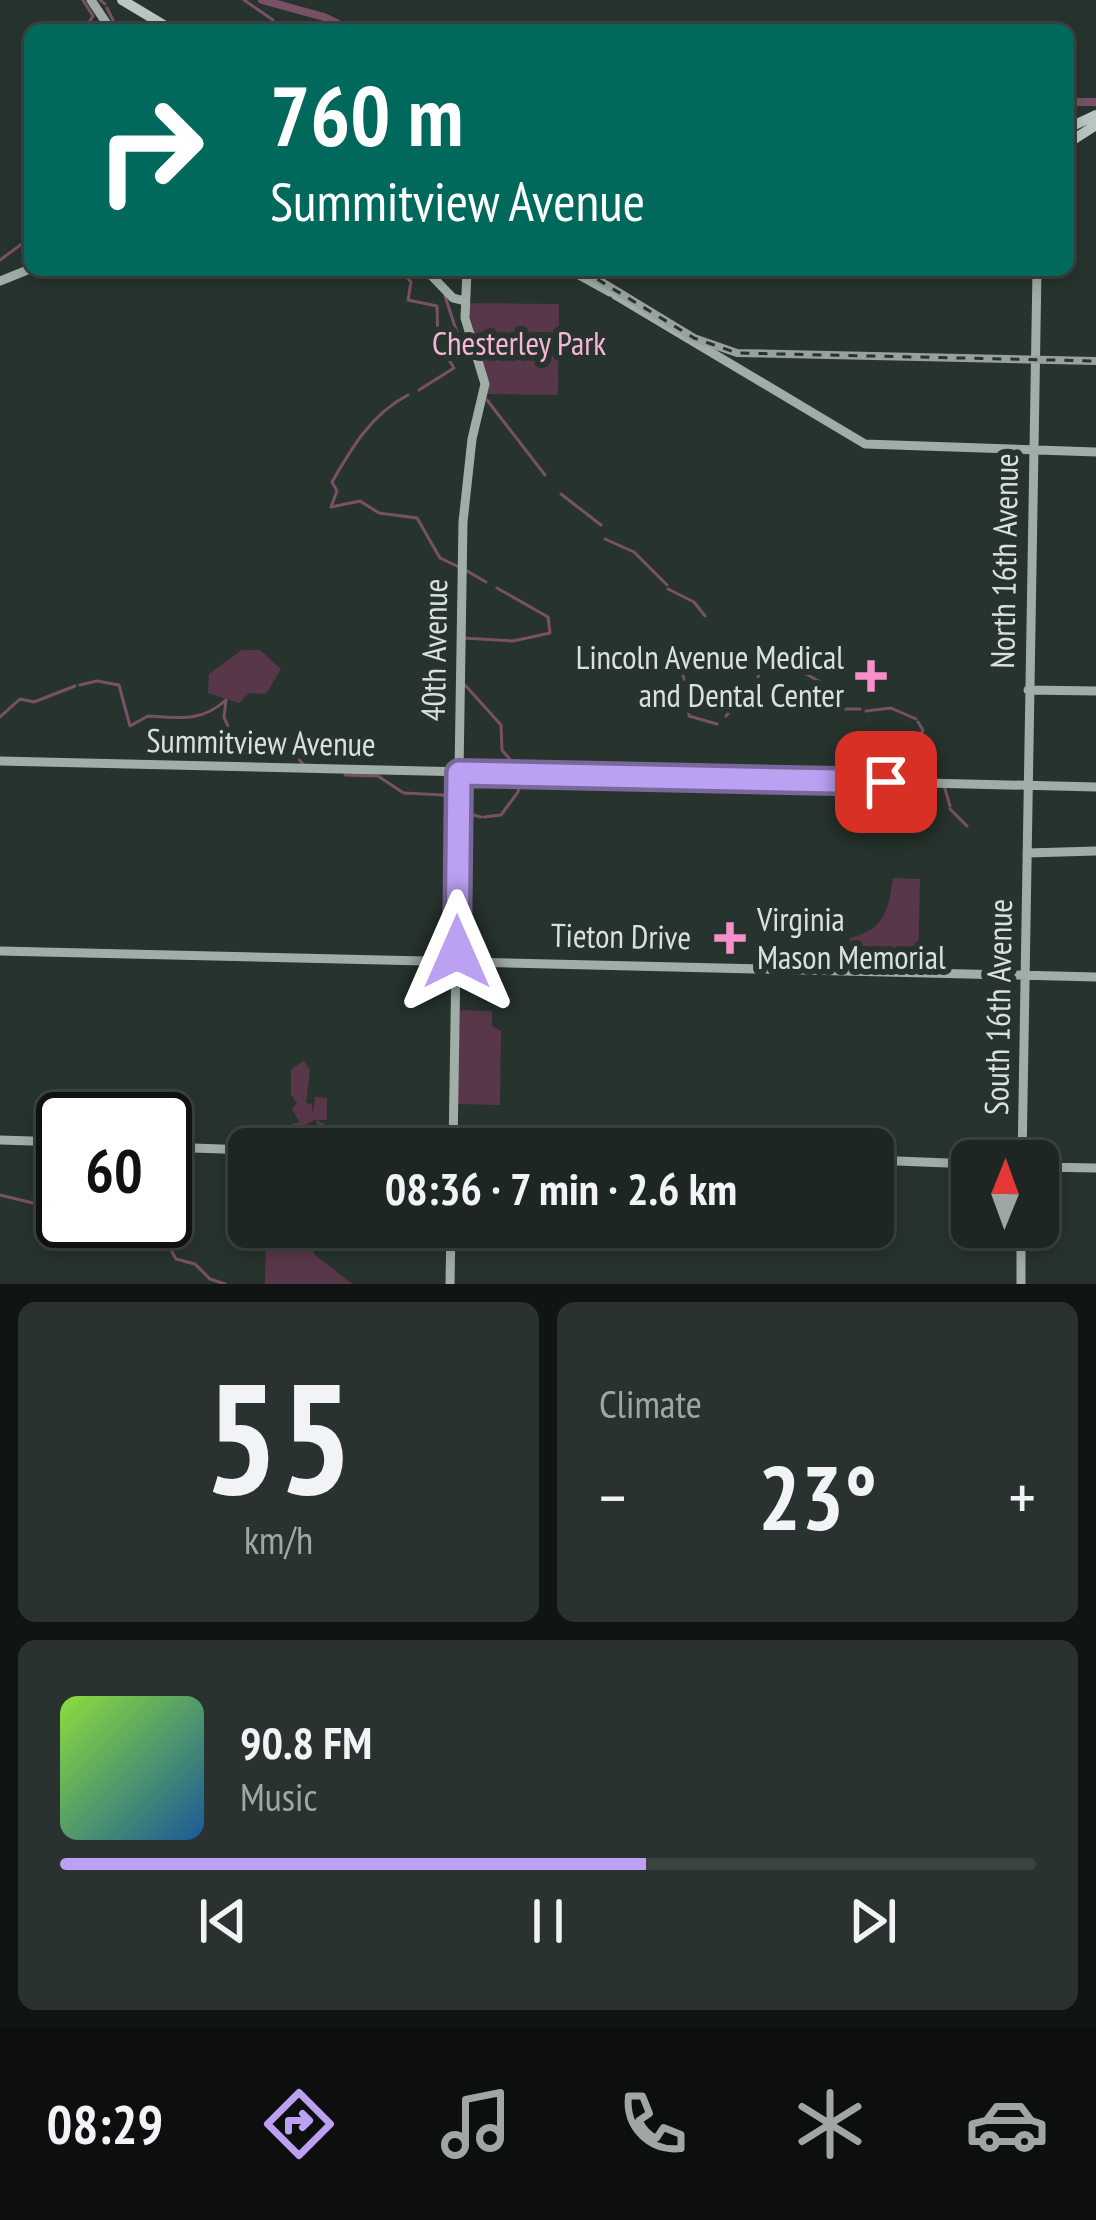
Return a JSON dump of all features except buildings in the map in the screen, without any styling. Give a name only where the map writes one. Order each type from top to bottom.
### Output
[{"type":"highway","points":[[125,0],[164,24]]},
{"type":"main road","points":[[431,276],[453,298],[465,301]]},
{"type":"main road","name":"40th Avenue","points":[[453,1128],[464,523],[472,439],[485,384],[467,327],[465,276]]},
{"type":"main road","points":[[582,276],[865,444],[1096,452]]},
{"type":"main road","name":"North 16th Avenue","points":[[1027,853],[1037,276]]},
{"type":"main road","points":[[1028,690],[1096,691]]},
{"type":"main road","name":"Summitview Avenue","points":[[0,761],[1096,787]]},
{"type":"main road","points":[[1027,853],[1096,851]]},
{"type":"main road","name":"South 16th Avenue","points":[[1022,1140],[1027,853]]},
{"type":"main road","name":"Tieton Drive","points":[[0,951],[1096,977]]},
{"type":"main road","points":[[0,1140],[36,1141]]},
{"type":"main road","points":[[192,1148],[228,1149]]},
{"type":"main road","points":[[894,1161],[951,1164]]},
{"type":"main road","points":[[1059,1167],[1096,1168]]},
{"type":"main road","points":[[450,1284],[451,1248]]},
{"type":"main road","points":[[1021,1248],[1021,1284]]},
{"type":"green space","name":"Chesterley Park","points":[[467,303],[559,304],[558,395],[487,394]]},
{"type":"green space","points":[[242,650],[260,650],[281,669],[266,694],[249,693],[239,703],[208,693],[209,674]]},
{"type":"green space","points":[[893,878],[920,879],[918,970],[862,968],[849,955],[850,938],[871,930],[883,917]]},
{"type":"green space","points":[[457,1010],[492,1011],[492,1026],[501,1031],[500,1105],[456,1104]]},
{"type":"green space","points":[[304,1061],[310,1070],[306,1103],[312,1104],[313,1115],[315,1097],[327,1098],[327,1120],[317,1120],[328,1126],[317,1128],[316,1119],[305,1128],[292,1128],[292,1123],[300,1123],[292,1109],[297,1103],[291,1095],[291,1069]]},
{"type":"green space","points":[[266,1248],[312,1248],[352,1284],[265,1284]]},
{"type":"waterway","points":[[83,0],[93,16],[88,24]]},
{"type":"waterway","points":[[100,0],[105,4]]},
{"type":"waterway","points":[[244,0],[273,20]]},
{"type":"waterway","points":[[262,0],[339,24]]},
{"type":"waterway","points":[[107,8],[115,24]]},
{"type":"waterway","points":[[1074,102],[1096,102]]},
{"type":"waterway","points":[[0,260],[24,242]]},
{"type":"waterway","points":[[406,276],[411,282],[408,300],[437,306],[438,342],[454,368],[419,390]]},
{"type":"waterway","points":[[427,276],[431,279]]},
{"type":"waterway","points":[[445,296],[461,345]]},
{"type":"waterway","points":[[408,395],[383,412],[355,445],[332,482],[337,491],[331,507],[360,501],[379,513],[417,518],[440,558],[459,567]]},
{"type":"waterway","points":[[487,400],[545,475]]},
{"type":"waterway","points":[[561,494],[601,525]]},
{"type":"waterway","points":[[605,539],[634,552],[667,585]]},
{"type":"waterway","points":[[467,571],[486,582]]},
{"type":"waterway","points":[[463,638],[513,641],[550,633],[548,617],[497,588]]},
{"type":"waterway","points":[[668,589],[694,602],[705,616]]},
{"type":"waterway","points":[[756,682],[764,662],[777,657],[820,682]]},
{"type":"waterway","points":[[684,680],[682,669],[695,665]]},
{"type":"waterway","points":[[80,685],[97,681],[119,685],[130,726],[148,716],[199,715],[226,700],[224,717],[233,738],[268,745],[282,741],[304,765]]},
{"type":"waterway","points":[[687,684],[689,716],[717,724]]},
{"type":"waterway","points":[[465,685],[501,725],[502,750],[518,769]]},
{"type":"waterway","points":[[0,717],[20,699],[34,702],[75,686]]},
{"type":"waterway","points":[[745,695],[755,686]]},
{"type":"waterway","points":[[823,697],[827,705],[837,708]]},
{"type":"waterway","points":[[726,716],[737,702]]},
{"type":"waterway","points":[[866,711],[891,708],[916,719]]},
{"type":"waterway","points":[[841,709],[860,709]]},
{"type":"waterway","points":[[918,722],[923,730],[918,740]]},
{"type":"waterway","points":[[914,773],[904,760],[915,742]]},
{"type":"waterway","points":[[918,773],[927,776]]},
{"type":"waterway","points":[[345,775],[378,776],[402,792]]},
{"type":"waterway","points":[[484,817],[501,815],[518,792],[520,778]]},
{"type":"waterway","points":[[945,789],[950,806]]},
{"type":"waterway","points":[[404,793],[443,795],[456,804]]},
{"type":"waterway","points":[[950,809],[967,826]]},
{"type":"waterway","points":[[461,812],[481,817]]},
{"type":"waterway","points":[[0,1195],[37,1204],[37,1225],[44,1237],[92,1229],[167,1243],[176,1259],[195,1264],[210,1279],[225,1284]]},
{"type":"railway","points":[[592,276],[694,338],[737,353],[1096,361]]},
{"type":"place","name":"Lincoln Avenue Medical and Dental Center","points":[[871,676]]},
{"type":"place","name":"Virginia Mason Memorial","points":[[730,938]]},
{"type":"route","points":[[457,952],[459,773],[886,782]]}]
